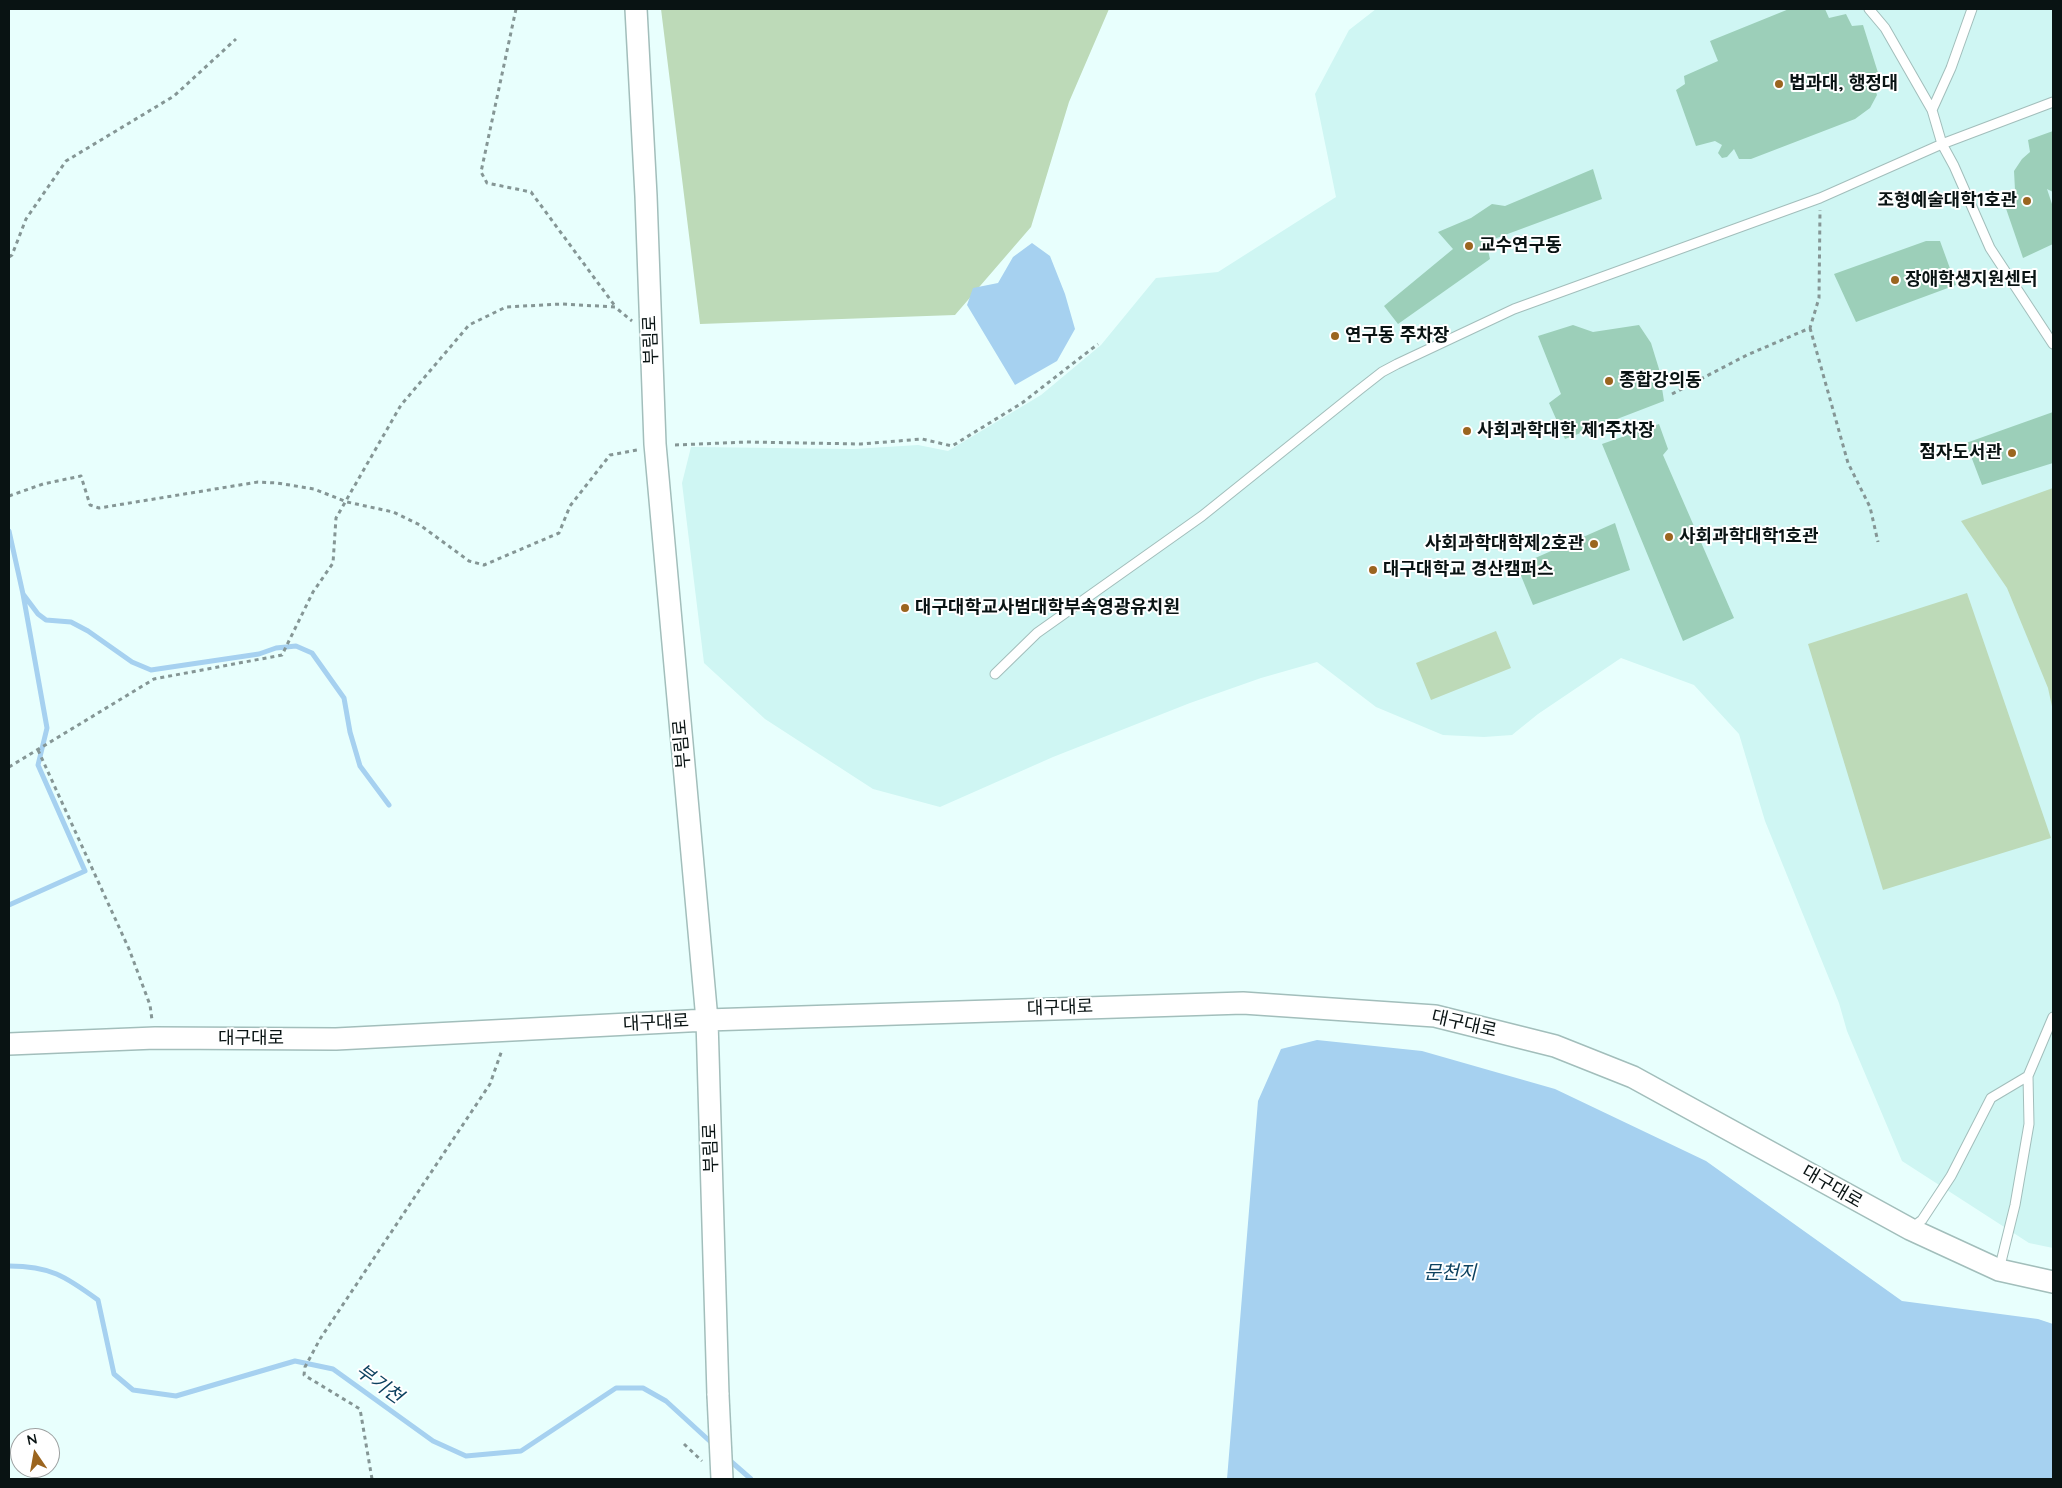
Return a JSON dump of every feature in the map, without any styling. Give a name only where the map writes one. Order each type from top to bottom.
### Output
[{"type":"street","name":"부림로","points":[[636,9],[646,196],[655,444],[707,1020],[722,1479]]},
{"type":"street","name":"대구대로","points":[[9,1044],[155,1038],[336,1039],[707,1020],[1243,1003],[1435,1016],[1555,1046],[1633,1077],[1910,1230],[1999,1270],[2053,1282]]},
{"type":"lane","points":[[1870,9],[1885,28],[1932,110],[1942,144],[1954,166],[1990,248],[2053,344]]},
{"type":"lane","points":[[1932,110],[1951,68],[1972,9]]},
{"type":"lane","points":[[995,674],[1037,633],[1202,516],[1390,368],[1514,310],[1820,198],[1942,144],[2053,102]]},
{"type":"lane","points":[[1999,1270],[2015,1205],[2029,1124],[2028,1076],[2053,1017]]},
{"type":"lane","points":[[1910,1230],[1922,1220],[1951,1176],[1991,1098],[2028,1076]]},
{"type":"path","points":[[516,9],[481,172],[488,183],[531,192],[615,307],[651,338]]},
{"type":"path","points":[[9,257],[12,255],[26,218],[66,161],[174,96],[236,40]]},
{"type":"path","points":[[1820,198],[1819,298],[1810,328],[1848,463],[1870,507],[1878,542]]},
{"type":"path","points":[[9,767],[154,679],[282,655],[312,592],[333,563],[336,518],[347,502],[401,405],[469,325],[506,307],[562,304],[615,307]]},
{"type":"path","points":[[1672,394],[1747,356],[1810,328]]},
{"type":"path","points":[[675,445],[746,442],[861,444],[922,439],[952,446],[1022,403],[1098,344]]},
{"type":"path","points":[[9,496],[43,484],[80,476],[90,505],[99,508],[258,482],[277,483],[314,489],[347,502],[393,512],[420,525],[469,562],[484,565],[560,532],[570,506],[610,455],[640,449]]},
{"type":"path","points":[[38,750],[129,949],[150,1005],[155,1038]]},
{"type":"path","points":[[372,1479],[360,1410],[304,1375],[305,1367],[320,1339],[490,1084],[509,1030]]},
{"type":"shaded area","name":"대구대학교 경산캠퍼스","points":[[1376,9],[2053,9],[2053,1248],[2029,1243],[1902,1161],[1847,1031],[1839,1003],[1765,821],[1739,734],[1694,685],[1621,658],[1538,714],[1512,735],[1484,737],[1443,735],[1376,707],[1317,662],[1261,678],[1190,703],[1053,757],[940,807],[873,789],[765,719],[704,663],[682,483],[691,447],[854,449],[918,445],[948,451],[1041,395],[1101,345],[1156,278],[1218,272],[1336,197],[1315,94],[1349,30]]},
{"type":"green space","points":[[661,9],[1109,9],[1069,102],[1031,227],[955,315],[700,324]]},
{"type":"green space","points":[[2053,488],[2053,711],[2048,688],[2007,588],[1961,521]]},
{"type":"green space","points":[[1967,593],[2051,838],[1883,890],[1808,644]]},
{"type":"green space","points":[[1496,631],[1511,668],[1431,700],[1416,663]]},
{"type":"water","points":[[1032,243],[1050,256],[1065,294],[1075,329],[1057,361],[1015,385],[967,305],[973,288],[998,283],[1013,257]]},
{"type":"water","name":"문천지","points":[[1317,1040],[1422,1051],[1555,1089],[1706,1161],[1902,1301],[2038,1319],[2053,1324],[2053,1479],[1227,1479],[1258,1101],[1281,1049]]},
{"type":"building","name":"법과대, 행정대","points":[[1789,9],[1825,9],[1829,18],[1846,14],[1852,26],[1863,25],[1880,79],[1873,84],[1877,95],[1870,108],[1855,119],[1751,159],[1739,159],[1734,149],[1727,157],[1722,158],[1718,153],[1722,145],[1715,141],[1696,146],[1676,90],[1685,84],[1684,76],[1718,61],[1710,41]]},
{"type":"building","name":"조형예술대학1호관","points":[[2053,131],[2053,192],[2047,189],[2053,207],[2053,244],[2023,258],[2001,194],[2015,190],[2014,171],[2022,159],[2030,152],[2028,140]]},
{"type":"building","name":"교수연구동","points":[[1593,169],[1602,199],[1486,242],[1490,259],[1398,324],[1384,306],[1453,249],[1438,232],[1471,218],[1492,204],[1505,206]]},
{"type":"building","name":"장애학생지원센터","points":[[1926,241],[1940,241],[1956,285],[1856,322],[1834,274]]},
{"type":"building","name":"종합강의동","points":[[1573,325],[1593,332],[1639,325],[1651,343],[1659,369],[1664,401],[1565,439],[1549,403],[1561,394],[1538,336]]},
{"type":"building","name":"점자도서관","points":[[2053,412],[2053,463],[1982,485],[1966,443]]},
{"type":"building","name":"사회과학대학1호관","points":[[1659,424],[1668,449],[1663,455],[1734,618],[1683,641],[1602,444]]},
{"type":"building","name":"사회과학대학제2호관","points":[[1615,523],[1630,570],[1533,605],[1517,566]]},
{"type":"waterway","points":[[9,531],[23,594],[47,728],[38,765],[85,871],[9,905]]},
{"type":"waterway","points":[[23,594],[38,614],[46,620],[71,622],[88,631],[132,662],[151,670],[259,654],[276,648],[296,646],[312,653],[344,698],[350,732],[360,766],[389,805]]},
{"type":"waterway","name":"부기천","points":[[9,1266],[23,1266],[46,1270],[66,1279],[98,1300],[114,1374],[133,1390],[176,1396],[295,1361],[333,1369],[433,1441],[466,1456],[521,1451],[616,1388],[643,1388],[666,1401],[714,1445]]},
{"type":"waterway","name":"부기천","points":[[727,1458],[751,1479]]},
{"type":"place","name":"법과대, 행정대","points":[[1779,84]]},
{"type":"place","name":"조형예술대학1호관","points":[[2027,201]]},
{"type":"place","name":"교수연구동","points":[[1469,246]]},
{"type":"place","name":"장애학생지원센터","points":[[1895,280]]},
{"type":"place","name":"연구동 주차장","points":[[1335,336]]},
{"type":"place","name":"종합강의동","points":[[1609,381]]},
{"type":"place","name":"사회과학대학 제1주차장","points":[[1467,431]]},
{"type":"place","name":"점자도서관","points":[[2012,453]]},
{"type":"place","name":"사회과학대학1호관","points":[[1669,537]]},
{"type":"place","name":"사회과학대학제2호관","points":[[1594,544]]},
{"type":"place","name":"대구대학교 경산캠퍼스","points":[[1373,570]]},
{"type":"place","name":"대구대학교사범대학부속영광유치원","points":[[905,608]]}]
